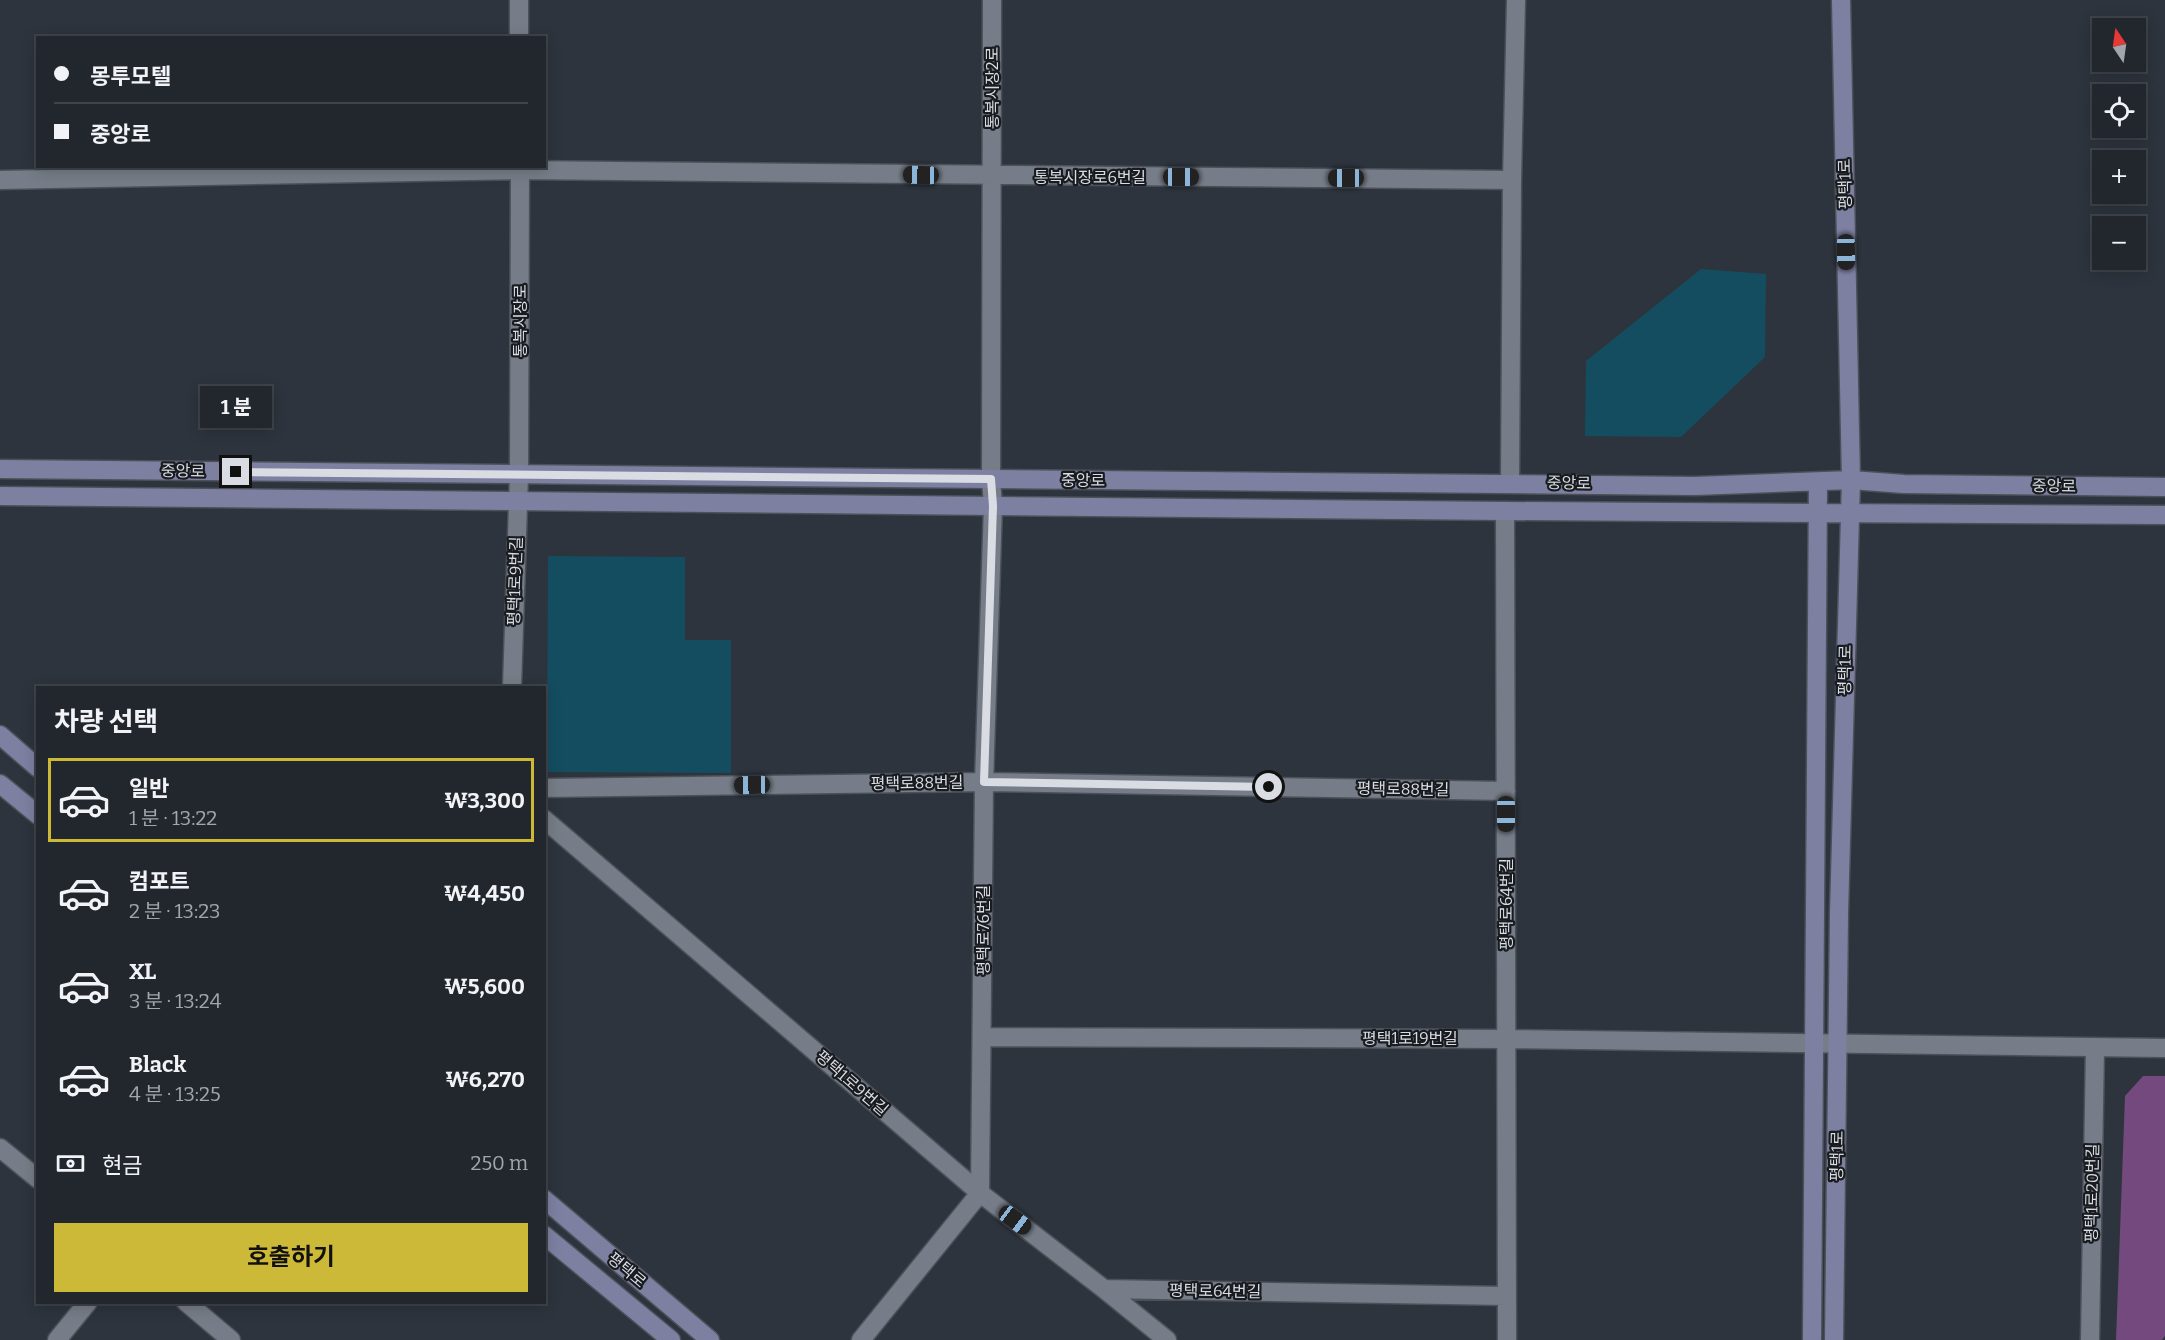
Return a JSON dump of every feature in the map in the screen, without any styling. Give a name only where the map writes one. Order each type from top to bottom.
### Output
[{"type":"street","points":[[519,0],[519,36]]},
{"type":"street","name":"통복시장2로","points":[[992,0],[992,176]]},
{"type":"street","points":[[1510,482],[1516,0]]},
{"type":"street","name":"평택1로","points":[[1834,1340],[1839,913],[1851,480],[1841,0]]},
{"type":"street","name":"통복시장로6번길","points":[[0,180],[520,168],[992,176],[1512,180]]},
{"type":"street","name":"통복시장로","points":[[519,476],[520,168]]},
{"type":"street","points":[[991,479],[992,176]]},
{"type":"street","name":"중앙로","points":[[0,469],[519,476],[1510,482],[1695,486],[1851,480],[1904,484],[2165,487]]},
{"type":"street","name":"평택1로9번길","points":[[512,686],[519,476]]},
{"type":"street","name":"평택로76번길","points":[[980,1193],[984,782],[993,506],[991,479]]},
{"type":"street","points":[[1812,1340],[1818,482]]},
{"type":"street","name":"중앙로","points":[[0,496],[2165,515]]},
{"type":"street","name":"평택로64번길","points":[[1505,511],[1507,1340]]},
{"type":"street","points":[[0,735],[36,766]]},
{"type":"street","name":"평택로88번길","points":[[546,788],[984,782],[1506,791]]},
{"type":"street","points":[[0,784],[36,813]]},
{"type":"street","name":"평택1로9번길","points":[[546,821],[980,1193],[1167,1340]]},
{"type":"street","name":"평택1로19번길","points":[[982,1037],[1839,1042]]},
{"type":"street","points":[[1839,1042],[2165,1048]]},
{"type":"street","name":"평택1로20번길","points":[[2090,1340],[2095,1047]]},
{"type":"street","points":[[0,1148],[36,1177]]},
{"type":"street","points":[[861,1340],[980,1193]]},
{"type":"street","name":"평택로","points":[[546,1201],[710,1340]]},
{"type":"street","name":"평택로","points":[[546,1238],[671,1340]]},
{"type":"street","name":"평택로64번길","points":[[1104,1289],[1506,1296]]},
{"type":"street","points":[[57,1340],[86,1304]]},
{"type":"street","points":[[188,1304],[231,1340]]},
{"type":"shaded area","points":[[2143,1076],[2165,1076],[2165,1336],[2162,1340],[2116,1340],[2125,1096]]},
{"type":"building","points":[[1701,269],[1766,274],[1765,357],[1681,437],[1585,436],[1586,361]]},
{"type":"building","points":[[548,556],[685,557],[685,640],[731,640],[731,773],[547,772]]},
{"type":"route","points":[[236,472],[991,479],[993,506],[984,782],[1269,787]]}]
